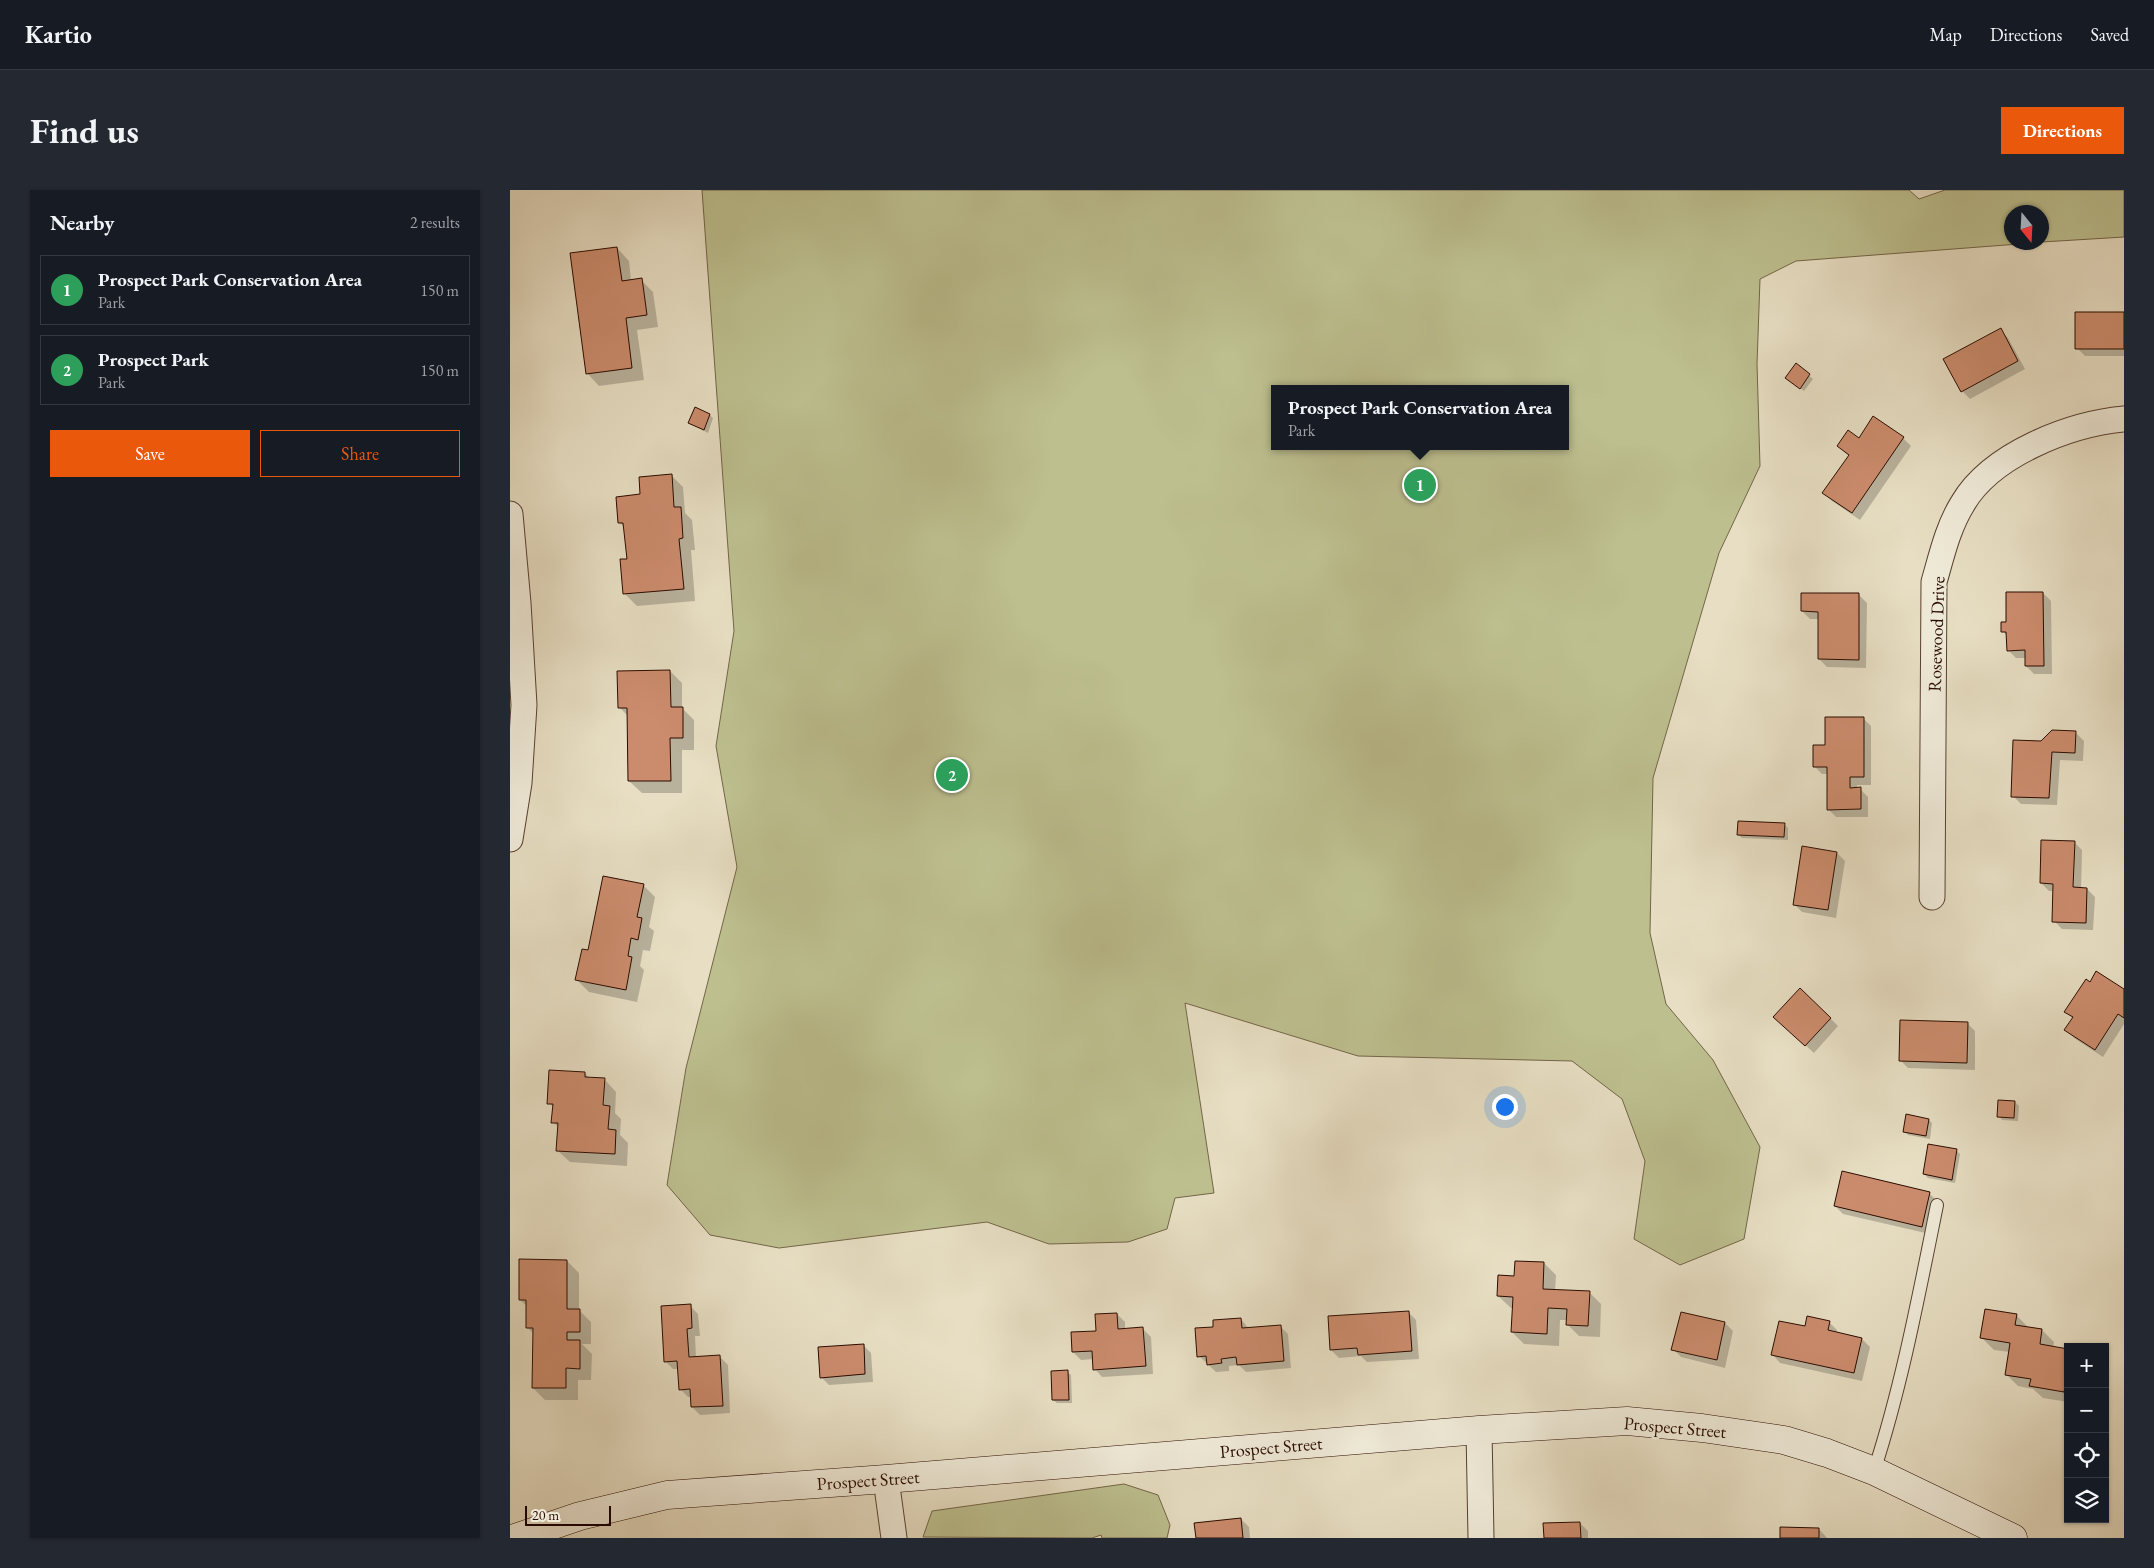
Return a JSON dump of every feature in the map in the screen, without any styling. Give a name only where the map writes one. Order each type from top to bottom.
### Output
[{"type":"main road","name":"Prospect Street","points":[[515,1538],[580,1516],[667,1494],[886,1479],[1479,1430],[1627,1421],[1693,1427],[1784,1440],[1827,1453],[1874,1471],[2013,1538]]},
{"type":"street","name":"Rosewood Drive","points":[[1932,898],[1934,582],[1946,536],[1963,501],[1986,476],[2018,452],[2076,429],[2109,420],[2124,419]]},
{"type":"street","points":[[510,514],[518,603],[524,706],[519,783],[510,839]]},
{"type":"street","points":[[1479,1430],[1481,1538]]},
{"type":"street","points":[[886,1479],[894,1538]]},
{"type":"lane","points":[[1874,1471],[1885,1437],[1922,1281],[1937,1205]]},
{"type":"green space","points":[[702,190],[1909,190],[1919,199],[1945,190],[2124,190],[2124,237],[2049,242],[2049,205],[2004,205],[2004,245],[1796,261],[1760,279],[1757,364],[1760,466],[1719,553],[1653,778],[1650,933],[1666,1004],[1713,1060],[1760,1147],[1744,1239],[1680,1265],[1634,1239],[1645,1161],[1622,1099],[1572,1061],[1358,1056],[1185,1003],[1214,1193],[1175,1198],[1167,1229],[1128,1242],[1049,1244],[987,1222],[779,1248],[710,1235],[667,1185],[686,1068],[737,867],[716,746],[734,631]]},
{"type":"green space","points":[[1124,1484],[1158,1495],[1170,1525],[1167,1538],[1102,1538],[1101,1535],[1092,1538],[923,1537],[932,1511]]},
{"type":"building","points":[[617,247],[622,281],[642,278],[647,315],[626,318],[632,368],[586,374],[570,253]]},
{"type":"building","points":[[2075,312],[2124,312],[2124,349],[2075,349]]},
{"type":"building","points":[[2001,328],[2018,361],[1961,392],[1943,359]]},
{"type":"building","points":[[1796,363],[1810,374],[1800,389],[1785,378]]},
{"type":"building","points":[[695,407],[710,414],[704,430],[688,423]]},
{"type":"building","points":[[1873,416],[1904,437],[1852,513],[1822,493],[1849,455],[1837,446],[1848,430],[1859,438]]},
{"type":"building","points":[[672,474],[674,507],[681,507],[683,538],[679,539],[684,589],[623,594],[620,559],[627,559],[623,523],[618,523],[616,497],[640,494],[639,477]]},
{"type":"building","points":[[2006,592],[2043,592],[2044,666],[2025,666],[2025,650],[2007,651],[2006,632],[2001,632],[2001,622],[2006,622]]},
{"type":"building","points":[[1801,593],[1859,593],[1859,660],[1818,659],[1818,612],[1801,611]]},
{"type":"building","points":[[670,670],[671,707],[683,707],[683,738],[670,738],[671,781],[628,781],[627,708],[618,708],[617,671]]},
{"type":"building","points":[[1825,717],[1864,717],[1864,777],[1850,777],[1850,788],[1861,787],[1861,809],[1827,810],[1827,767],[1813,767],[1813,745],[1825,745]]},
{"type":"building","points":[[2052,730],[2076,731],[2075,753],[2052,752],[2049,798],[2011,797],[2013,740],[2041,741]]},
{"type":"building","points":[[1738,821],[1785,823],[1784,837],[1737,835]]},
{"type":"building","points":[[2041,840],[2075,841],[2073,887],[2087,888],[2086,923],[2052,922],[2053,884],[2040,883]]},
{"type":"building","points":[[1802,846],[1837,852],[1828,910],[1793,905]]},
{"type":"building","points":[[603,876],[644,884],[637,917],[642,918],[638,940],[631,938],[628,956],[632,957],[626,990],[575,980],[582,949],[588,950]]},
{"type":"building","points":[[2096,971],[2124,989],[2124,1018],[2118,1014],[2095,1050],[2064,1030],[2073,1017],[2064,1012],[2086,979],[2090,982]]},
{"type":"building","points":[[1800,988],[1831,1018],[1805,1046],[1773,1017]]},
{"type":"building","points":[[1900,1020],[1968,1022],[1967,1063],[1899,1061]]},
{"type":"building","points":[[549,1070],[585,1072],[585,1077],[605,1078],[603,1105],[610,1106],[608,1129],[616,1130],[615,1154],[556,1151],[558,1123],[551,1123],[553,1104],[547,1104]]},
{"type":"building","points":[[1998,1100],[2015,1101],[2014,1118],[1997,1117]]},
{"type":"building","points":[[1906,1114],[1929,1119],[1926,1136],[1903,1132]]},
{"type":"building","points":[[1928,1144],[1957,1149],[1952,1180],[1923,1174]]},
{"type":"building","points":[[1842,1171],[1930,1192],[1922,1227],[1834,1206]]},
{"type":"building","points":[[519,1259],[567,1260],[567,1309],[580,1309],[580,1332],[567,1332],[567,1340],[580,1340],[580,1369],[566,1368],[566,1388],[532,1388],[533,1328],[526,1328],[526,1300],[519,1300]]},
{"type":"building","points":[[1515,1261],[1544,1262],[1543,1289],[1590,1291],[1588,1326],[1566,1325],[1567,1309],[1548,1308],[1547,1334],[1511,1332],[1513,1297],[1497,1296],[1498,1275],[1514,1276]]},
{"type":"building","points":[[691,1304],[692,1328],[687,1329],[689,1357],[720,1355],[723,1406],[691,1407],[690,1389],[679,1390],[677,1361],[664,1362],[661,1306]]},
{"type":"building","points":[[1985,1309],[2017,1314],[2015,1325],[2042,1329],[2040,1344],[2064,1348],[2064,1392],[2029,1386],[2031,1379],[2005,1375],[2010,1343],[1980,1338]]},
{"type":"building","points":[[1409,1311],[1412,1351],[1358,1355],[1357,1348],[1330,1350],[1328,1316]]},
{"type":"building","points":[[1681,1312],[1725,1322],[1717,1360],[1671,1350]]},
{"type":"building","points":[[1117,1313],[1118,1329],[1143,1327],[1146,1366],[1093,1370],[1092,1351],[1072,1352],[1071,1332],[1096,1331],[1095,1314]]},
{"type":"building","points":[[1807,1316],[1830,1321],[1828,1330],[1862,1338],[1854,1373],[1771,1355],[1779,1321],[1805,1326]]},
{"type":"building","points":[[1241,1318],[1242,1328],[1281,1325],[1284,1361],[1237,1365],[1236,1357],[1221,1359],[1222,1363],[1207,1365],[1206,1356],[1197,1357],[1195,1328],[1213,1327],[1213,1320]]},
{"type":"building","points":[[864,1344],[865,1374],[820,1378],[818,1347]]},
{"type":"building","points":[[1068,1370],[1069,1400],[1052,1400],[1051,1371]]},
{"type":"building","points":[[1241,1518],[1243,1538],[1196,1538],[1194,1523]]},
{"type":"building","points":[[1580,1522],[1581,1538],[1544,1538],[1543,1523]]},
{"type":"building","points":[[1780,1527],[1819,1528],[1819,1538],[1780,1538]]},
{"type":"place","name":"Prospect Park Conservation Area","points":[[1420,485]]},
{"type":"place","name":"Prospect Park","points":[[952,775]]}]
